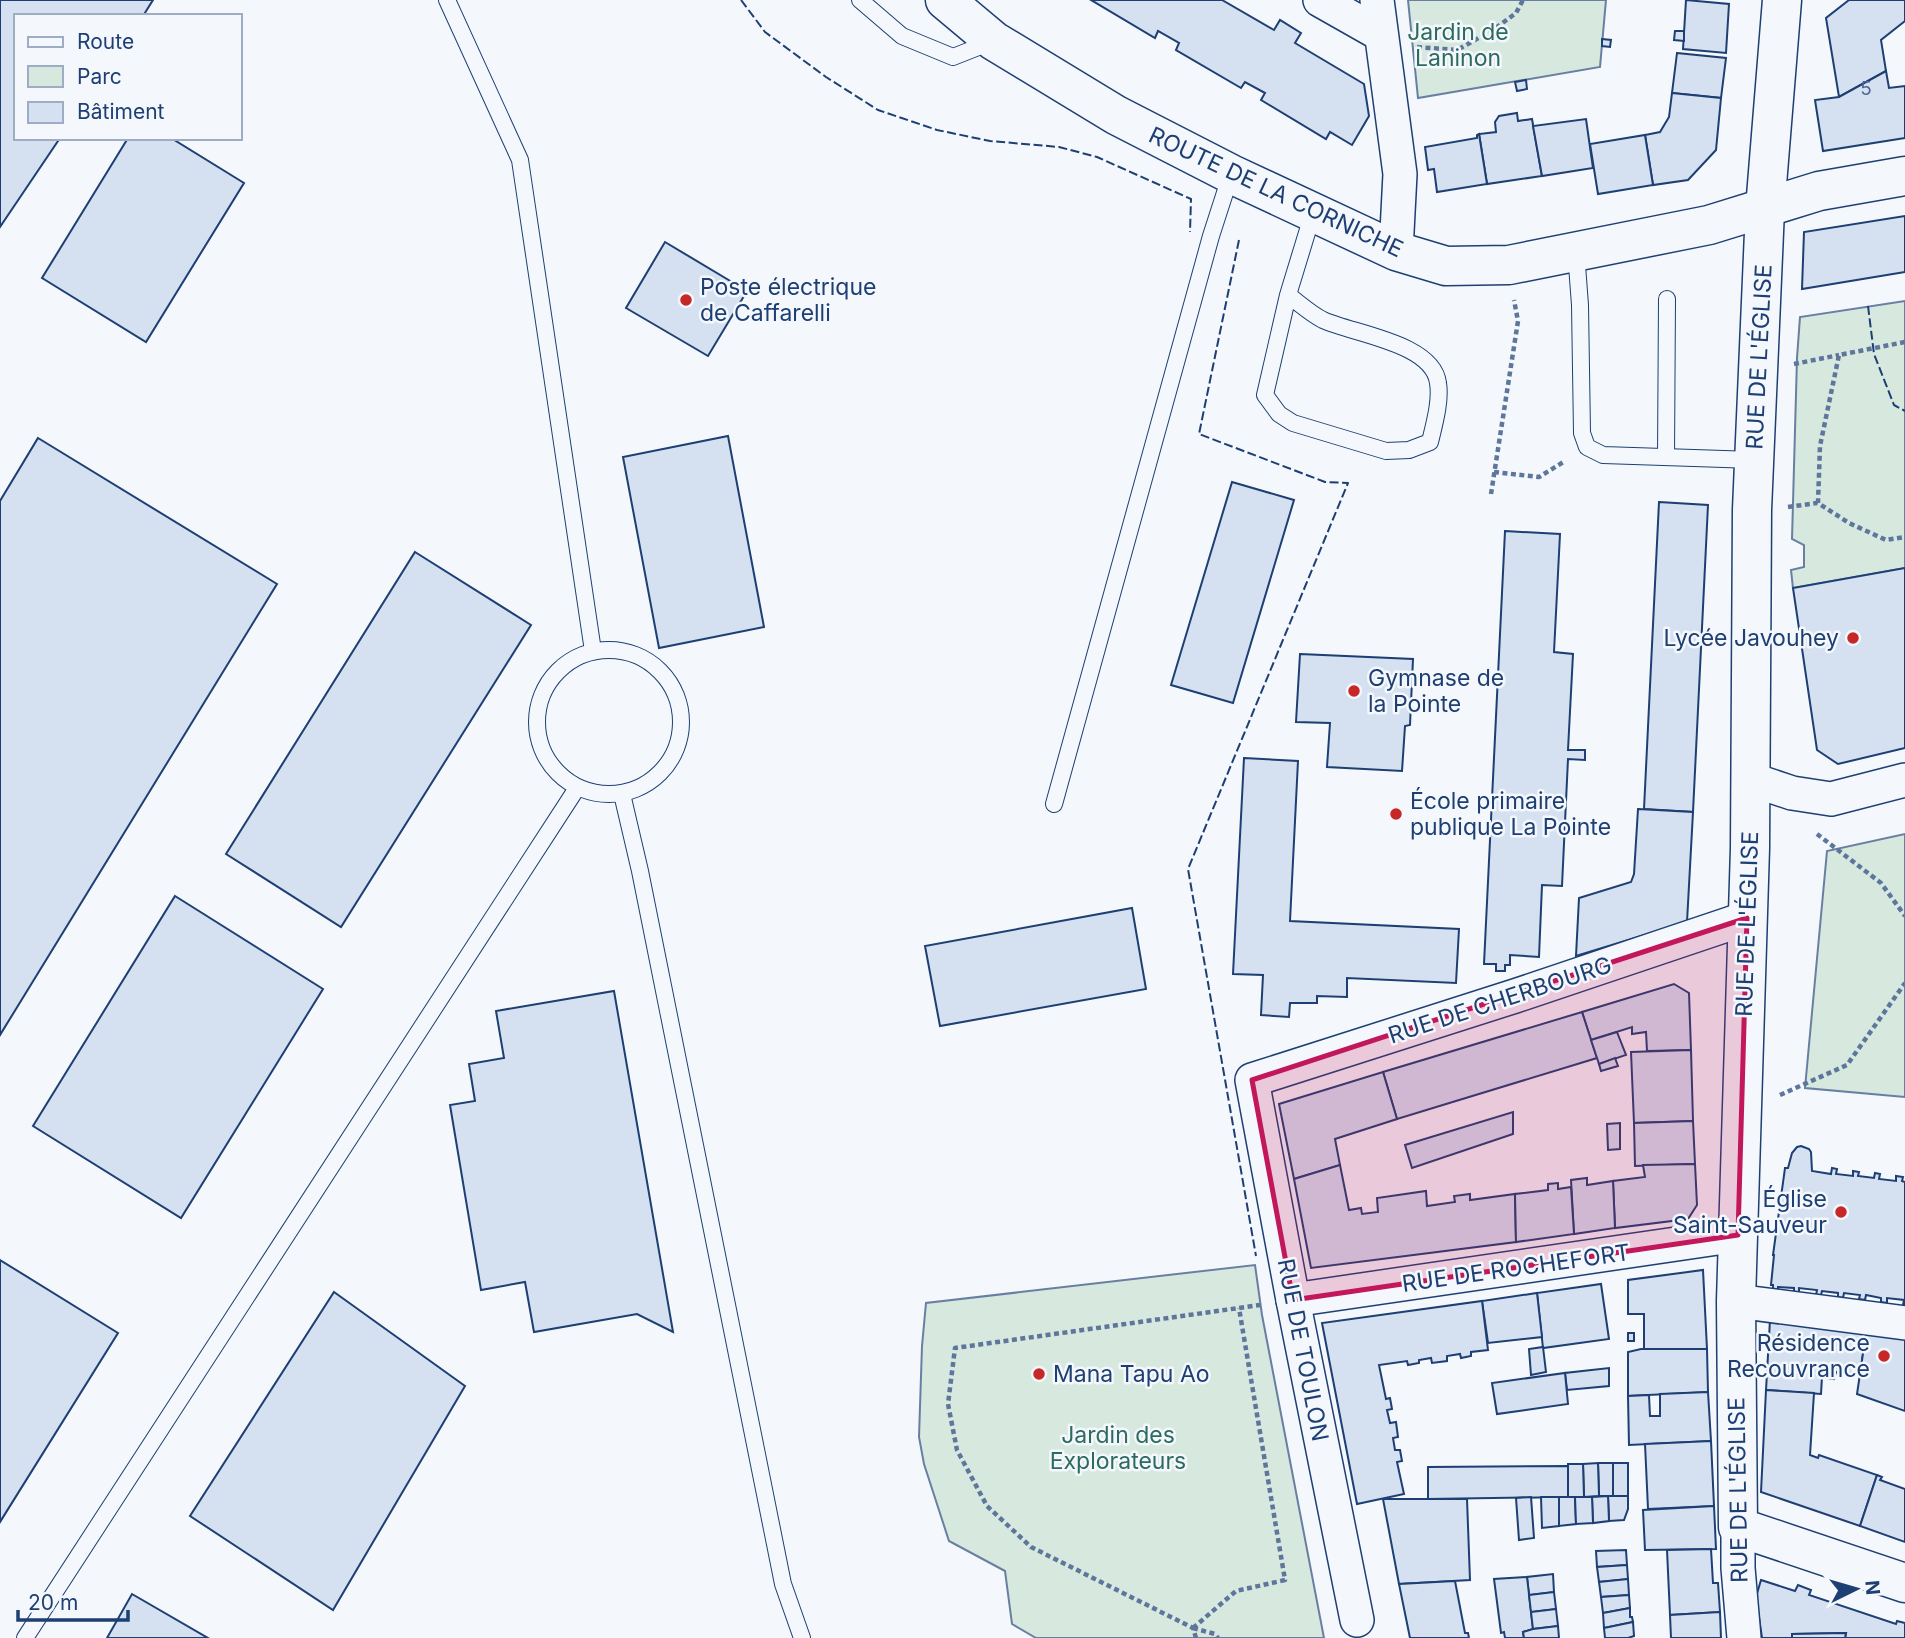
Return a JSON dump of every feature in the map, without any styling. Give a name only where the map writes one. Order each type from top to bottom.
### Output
[{"type":"street","name":"ROUTE DE LA CORNICHE","points":[[945,0],[994,41],[1115,115],[1231,174],[1396,251],[1446,266],[1508,265],[1709,225],[1819,191],[1905,176]]},
{"type":"street","points":[[1320,0],[1380,34]]},
{"type":"street","points":[[1377,0],[1400,174],[1396,251]]},
{"type":"street","name":"RUE DE L'ÉGLISE","points":[[1744,1638],[1738,1568],[1735,1301],[1750,848],[1754,460],[1765,209],[1782,0]]},
{"type":"street","points":[[1750,779],[1792,793],[1831,799],[1905,780]]},
{"type":"street","name":"RUE DE CHERBOURG","points":[[1252,1080],[1747,918]]},
{"type":"street","name":"RUE DE TOULON","points":[[1252,1080],[1357,1620]]},
{"type":"street","name":"RUE DE ROCHEFORT","points":[[1293,1300],[1738,1235]]},
{"type":"street","points":[[1735,1301],[1905,1323]]},
{"type":"street","points":[[1738,1527],[1905,1583]]},
{"type":"lane","points":[[447,0],[520,160],[593,651]]},
{"type":"lane","points":[[860,0],[902,36],[953,57],[994,41]]},
{"type":"lane","points":[[1054,804],[1231,174]]},
{"type":"lane","points":[[1288,295],[1322,319],[1408,349],[1427,360],[1438,381],[1436,418],[1430,442],[1409,450],[1386,451],[1293,423],[1279,414],[1265,395],[1288,295],[1313,213]]},
{"type":"lane","points":[[1576,251],[1580,305],[1582,433],[1587,447],[1602,455],[1754,460]]},
{"type":"lane","points":[[1666,457],[1667,299]]},
{"type":"lane","points":[[593,651],[622,651],[646,659],[665,676],[680,709],[680,734],[673,758],[665,769],[646,785],[622,794],[601,795],[577,788],[556,772],[543,751],[537,726],[540,701],[552,678],[570,661],[593,651]]},
{"type":"lane","points":[[25,1638],[577,788]]},
{"type":"lane","points":[[622,794],[640,870],[783,1584],[802,1638]]},
{"type":"path","points":[[1417,47],[1457,50],[1493,30],[1516,13],[1523,0]]},
{"type":"path","points":[[1490,494],[1518,321],[1508,265]]},
{"type":"path","points":[[1905,342],[1839,355],[1820,446],[1818,503],[1849,523],[1886,540],[1905,537]]},
{"type":"path","points":[[1494,472],[1539,477]]},
{"type":"path","points":[[1809,828],[1881,883],[1905,916]]},
{"type":"path","points":[[1742,1100],[1775,1097],[1847,1065],[1905,983]]},
{"type":"path","points":[[1193,1628],[1236,1591],[1285,1580],[1239,1308],[954,1348],[948,1404],[957,1450],[987,1506],[1031,1547],[1193,1628],[1215,1634],[1218,1638]]},
{"type":"path","points":[[1193,1628],[1196,1638]]},
{"type":"highlighted area","points":[[1747,918],[1738,1235],[1293,1300],[1252,1080]]},
{"type":"green space","name":"Jardin de Laninon","points":[[1408,0],[1606,0],[1600,67],[1418,98]]},
{"type":"green space","points":[[1905,301],[1905,568],[1793,588],[1791,570],[1804,567],[1804,545],[1792,539],[1800,317]]},
{"type":"green space","points":[[1905,834],[1905,1097],[1805,1088],[1827,851]]},
{"type":"green space","name":"Jardin des Explorateurs","points":[[1255,1265],[1262,1315],[1324,1638],[1036,1638],[1012,1624],[1005,1571],[949,1541],[924,1464],[919,1437],[926,1303]]},
{"type":"building","points":[[0,0],[153,0],[144,14],[14,14],[14,140],[59,140],[0,227]]},
{"type":"building","points":[[1091,0],[1222,0],[1274,30],[1280,20],[1301,33],[1295,43],[1364,84],[1369,116],[1352,145],[1330,132],[1326,139],[1261,100],[1265,93],[1245,82],[1241,88],[1176,50],[1179,43],[1158,31],[1155,38]]},
{"type":"building","points":[[1686,0],[1729,4],[1726,53],[1683,49]]},
{"type":"building","points":[[1849,0],[1905,0],[1905,21],[1881,40],[1886,71],[1839,97],[1826,18]]},
{"type":"building","points":[[1675,31],[1684,31],[1684,41],[1674,40]]},
{"type":"building","points":[[1602,39],[1611,40],[1610,47],[1602,46]]},
{"type":"building","points":[[1677,53],[1726,58],[1721,98],[1672,93]]},
{"type":"building","points":[[1886,71],[1889,88],[1905,86],[1905,138],[1823,151],[1815,100],[1839,97]]},
{"type":"building","points":[[1526,80],[1527,89],[1517,91],[1515,82]]},
{"type":"building","points":[[1672,93],[1721,98],[1716,150],[1688,180],[1653,185],[1645,135],[1660,132],[1669,117]]},
{"type":"building","points":[[1517,113],[1518,121],[1532,119],[1542,176],[1487,184],[1479,134],[1496,132],[1495,122],[1499,116]]},
{"type":"building","points":[[1586,119],[1593,168],[1542,176],[1533,126]]},
{"type":"building","points":[[1479,134],[1487,184],[1437,192],[1434,169],[1428,170],[1425,147],[1477,138]]},
{"type":"building","points":[[1645,135],[1653,185],[1598,194],[1590,144]]},
{"type":"building","points":[[127,140],[174,140],[244,183],[146,342],[42,278]]},
{"type":"building","points":[[1905,216],[1905,272],[1802,289],[1804,232]]},
{"type":"building","name":"Poste électrique de Caffarelli","points":[[665,242],[747,291],[708,356],[626,308]]},
{"type":"building","points":[[728,436],[764,627],[659,648],[623,457]]},
{"type":"building","points":[[38,438],[277,584],[0,1035],[0,501]]},
{"type":"building","points":[[1232,482],[1294,500],[1233,703],[1171,685]]},
{"type":"building","points":[[1659,502],[1708,505],[1693,812],[1644,809]]},
{"type":"building","points":[[1505,531],[1560,534],[1554,652],[1573,654],[1568,750],[1585,750],[1585,760],[1568,759],[1562,886],[1542,885],[1539,957],[1510,955],[1510,965],[1505,965],[1505,971],[1496,971],[1496,964],[1484,964]]},
{"type":"building","points":[[415,552],[531,625],[341,927],[226,854]]},
{"type":"building","name":"Lycée Javouhey","points":[[1905,568],[1905,748],[1838,764],[1817,750],[1793,588]]},
{"type":"building","name":"Gymnase de la Pointe","points":[[1300,654],[1413,659],[1410,725],[1405,726],[1402,771],[1327,767],[1330,723],[1296,722]]},
{"type":"building","points":[[1244,758],[1298,761],[1290,921],[1459,929],[1456,983],[1347,978],[1347,997],[1317,996],[1317,1003],[1290,1003],[1289,1017],[1261,1015],[1263,975],[1233,974]]},
{"type":"building","points":[[1638,809],[1693,812],[1687,922],[1576,956],[1579,898],[1631,882],[1634,874]]},
{"type":"building","points":[[175,896],[323,989],[181,1218],[33,1126]]},
{"type":"building","points":[[1132,908],[1146,989],[940,1026],[925,946]]},
{"type":"building","points":[[1674,984],[1689,993],[1691,1050],[1647,1051],[1646,1032],[1632,1034],[1632,1027],[1591,1040],[1582,1012]]},
{"type":"building","points":[[614,991],[673,1332],[637,1314],[534,1332],[525,1282],[481,1290],[450,1105],[475,1101],[469,1064],[504,1058],[496,1011]]},
{"type":"building","points":[[1582,1012],[1597,1058],[1397,1119],[1383,1072]]},
{"type":"building","points":[[1617,1032],[1626,1055],[1599,1064],[1591,1040]]},
{"type":"building","points":[[1691,1050],[1693,1121],[1634,1123],[1631,1052]]},
{"type":"building","points":[[1615,1058],[1618,1066],[1601,1071],[1599,1064]]},
{"type":"building","points":[[1383,1072],[1397,1119],[1335,1139],[1340,1165],[1294,1179],[1279,1104]]},
{"type":"building","points":[[1513,1112],[1513,1134],[1412,1168],[1405,1145]]},
{"type":"building","points":[[1693,1121],[1695,1164],[1635,1166],[1634,1123]]},
{"type":"building","points":[[1620,1123],[1620,1149],[1608,1150],[1607,1124]]},
{"type":"building","name":"Église Saint-Sauveur","points":[[1801,1146],[1811,1152],[1812,1171],[1831,1174],[1832,1168],[1837,1169],[1836,1174],[1853,1176],[1853,1171],[1859,1172],[1858,1176],[1874,1178],[1875,1173],[1880,1174],[1879,1179],[1896,1181],[1896,1176],[1903,1177],[1905,1305],[1904,1300],[1887,1298],[1887,1303],[1881,1302],[1881,1298],[1866,1295],[1865,1300],[1859,1299],[1860,1295],[1844,1293],[1843,1298],[1838,1297],[1838,1293],[1822,1291],[1821,1295],[1816,1295],[1817,1290],[1799,1288],[1799,1292],[1794,1292],[1794,1288],[1773,1289],[1773,1255],[1785,1168],[1788,1168],[1792,1153]]},
{"type":"building","points":[[1695,1164],[1697,1205],[1688,1219],[1615,1228],[1613,1181],[1645,1177],[1643,1165]]},
{"type":"building","points":[[1340,1165],[1349,1210],[1361,1208],[1362,1214],[1378,1212],[1377,1198],[1426,1191],[1427,1206],[1455,1202],[1454,1196],[1470,1194],[1470,1200],[1515,1194],[1516,1242],[1311,1268],[1294,1179]]},
{"type":"building","points":[[1587,1178],[1587,1185],[1613,1181],[1615,1228],[1574,1234],[1571,1180]]},
{"type":"building","points":[[1558,1183],[1558,1189],[1571,1187],[1574,1234],[1516,1242],[1515,1194],[1548,1190],[1548,1184]]},
{"type":"building","points":[[0,1260],[118,1333],[0,1522]]},
{"type":"building","points":[[1703,1270],[1707,1349],[1644,1349],[1644,1314],[1628,1314],[1628,1280]]},
{"type":"building","points":[[1601,1284],[1609,1339],[1543,1348],[1537,1293]]},
{"type":"building","points":[[334,1292],[465,1386],[333,1610],[190,1516]]},
{"type":"building","points":[[1537,1293],[1542,1337],[1488,1343],[1482,1301]]},
{"type":"building","points":[[1482,1301],[1488,1350],[1471,1352],[1471,1356],[1461,1358],[1460,1354],[1447,1356],[1447,1361],[1432,1363],[1431,1358],[1408,1365],[1407,1361],[1379,1365],[1386,1399],[1390,1398],[1392,1409],[1387,1410],[1390,1423],[1396,1422],[1398,1437],[1393,1438],[1395,1450],[1400,1450],[1402,1461],[1397,1462],[1404,1494],[1357,1504],[1322,1323]]},
{"type":"building","points":[[1770,1320],[1866,1333],[1860,1375],[1836,1372],[1834,1379],[1822,1377],[1821,1394],[1766,1390]]},
{"type":"building","points":[[1628,1333],[1634,1333],[1634,1341],[1628,1341]]},
{"type":"building","name":"Résidence Recouvrance","points":[[1866,1333],[1905,1338],[1905,1411],[1857,1394]]},
{"type":"building","points":[[1543,1347],[1546,1372],[1531,1375],[1529,1349]]},
{"type":"building","points":[[1641,1349],[1707,1349],[1708,1392],[1628,1396],[1628,1352]]},
{"type":"building","points":[[1609,1368],[1609,1386],[1567,1390],[1565,1373]]},
{"type":"building","points":[[1565,1373],[1568,1404],[1497,1414],[1492,1383]]},
{"type":"building","points":[[1766,1390],[1814,1393],[1810,1455],[1818,1458],[1819,1455],[1877,1475],[1860,1526],[1761,1492]]},
{"type":"building","points":[[1708,1392],[1711,1441],[1629,1445],[1628,1396],[1649,1395],[1650,1416],[1660,1416],[1660,1394]]},
{"type":"building","points":[[1711,1441],[1714,1506],[1648,1509],[1645,1444]]},
{"type":"building","points":[[1598,1463],[1613,1463],[1613,1496],[1599,1496]]},
{"type":"building","points":[[1598,1463],[1599,1496],[1584,1497],[1583,1464]]},
{"type":"building","points":[[1613,1463],[1628,1463],[1628,1496],[1613,1496]]},
{"type":"building","points":[[1568,1464],[1583,1464],[1584,1497],[1568,1497]]},
{"type":"building","points":[[1568,1466],[1568,1497],[1428,1499],[1428,1467]]},
{"type":"building","points":[[1877,1475],[1882,1477],[1880,1480],[1905,1489],[1905,1542],[1860,1526]]},
{"type":"building","points":[[1608,1496],[1628,1496],[1628,1509],[1624,1520],[1609,1521]]},
{"type":"building","points":[[1608,1496],[1609,1521],[1593,1523],[1592,1497]]},
{"type":"building","points":[[1531,1497],[1534,1538],[1519,1540],[1516,1498]]},
{"type":"building","points":[[1541,1497],[1559,1497],[1559,1526],[1542,1528]]},
{"type":"building","points":[[1559,1497],[1575,1497],[1576,1524],[1559,1526]]},
{"type":"building","points":[[1575,1497],[1592,1497],[1593,1523],[1576,1524]]},
{"type":"building","points":[[1383,1499],[1467,1499],[1470,1580],[1399,1584]]},
{"type":"building","points":[[1714,1506],[1716,1549],[1645,1550],[1643,1510]]},
{"type":"building","points":[[1711,1549],[1713,1583],[1718,1583],[1720,1612],[1670,1615],[1667,1550]]},
{"type":"building","points":[[1626,1550],[1627,1565],[1597,1567],[1596,1551]]},
{"type":"building","points":[[1627,1565],[1628,1579],[1599,1582],[1597,1567]]},
{"type":"building","points":[[1553,1574],[1554,1592],[1529,1595],[1527,1577]]},
{"type":"building","points":[[1527,1577],[1533,1629],[1523,1632],[1524,1638],[1505,1638],[1504,1632],[1501,1633],[1494,1579]]},
{"type":"building","points":[[1628,1579],[1629,1595],[1601,1597],[1599,1582]]},
{"type":"building","points":[[1761,1580],[1795,1591],[1798,1585],[1811,1590],[1809,1595],[1896,1624],[1897,1621],[1905,1623],[1905,1638],[1845,1638],[1846,1633],[1792,1634],[1792,1638],[1762,1638],[1756,1597]]},
{"type":"building","points":[[1455,1581],[1465,1633],[1468,1633],[1469,1638],[1410,1638],[1399,1584]]},
{"type":"building","points":[[1554,1592],[1556,1609],[1531,1612],[1529,1595]]},
{"type":"building","points":[[132,1594],[208,1638],[107,1638]]},
{"type":"building","points":[[1629,1595],[1630,1608],[1603,1613],[1601,1597]]},
{"type":"building","points":[[1630,1608],[1633,1622],[1604,1628],[1603,1613]]},
{"type":"building","points":[[1556,1609],[1558,1626],[1533,1629],[1531,1612]]},
{"type":"building","points":[[1720,1612],[1721,1638],[1671,1638],[1670,1615]]},
{"type":"building","points":[[1633,1622],[1634,1636],[1605,1638],[1604,1628]]},
{"type":"building","points":[[1558,1626],[1559,1638],[1524,1638],[1523,1632]]},
{"type":"building","points":[[1846,1633],[1845,1638],[1792,1638],[1792,1634]]},
{"type":"fence","points":[[741,0],[765,32],[826,77],[878,110],[937,130],[990,141],[1059,147],[1097,157],[1191,199],[1190,232]]},
{"type":"fence","points":[[1239,240],[1199,434],[1325,482],[1348,483],[1188,869],[1256,1256]]},
{"type":"fence","points":[[1868,306],[1874,354],[1894,405],[1905,411]]},
{"type":"place","name":"Poste électrique de Caffarelli","points":[[686,300]]},
{"type":"place","name":"Lycée Javouhey","points":[[1853,638]]},
{"type":"place","name":"Gymnase de la Pointe","points":[[1354,691]]},
{"type":"place","name":"École primaire publique La Pointe","points":[[1396,814]]},
{"type":"place","name":"Église Saint-Sauveur","points":[[1841,1212]]},
{"type":"place","name":"Résidence Recouvrance","points":[[1884,1356]]},
{"type":"place","name":"Mana Tapu Ao","points":[[1039,1374]]}]
